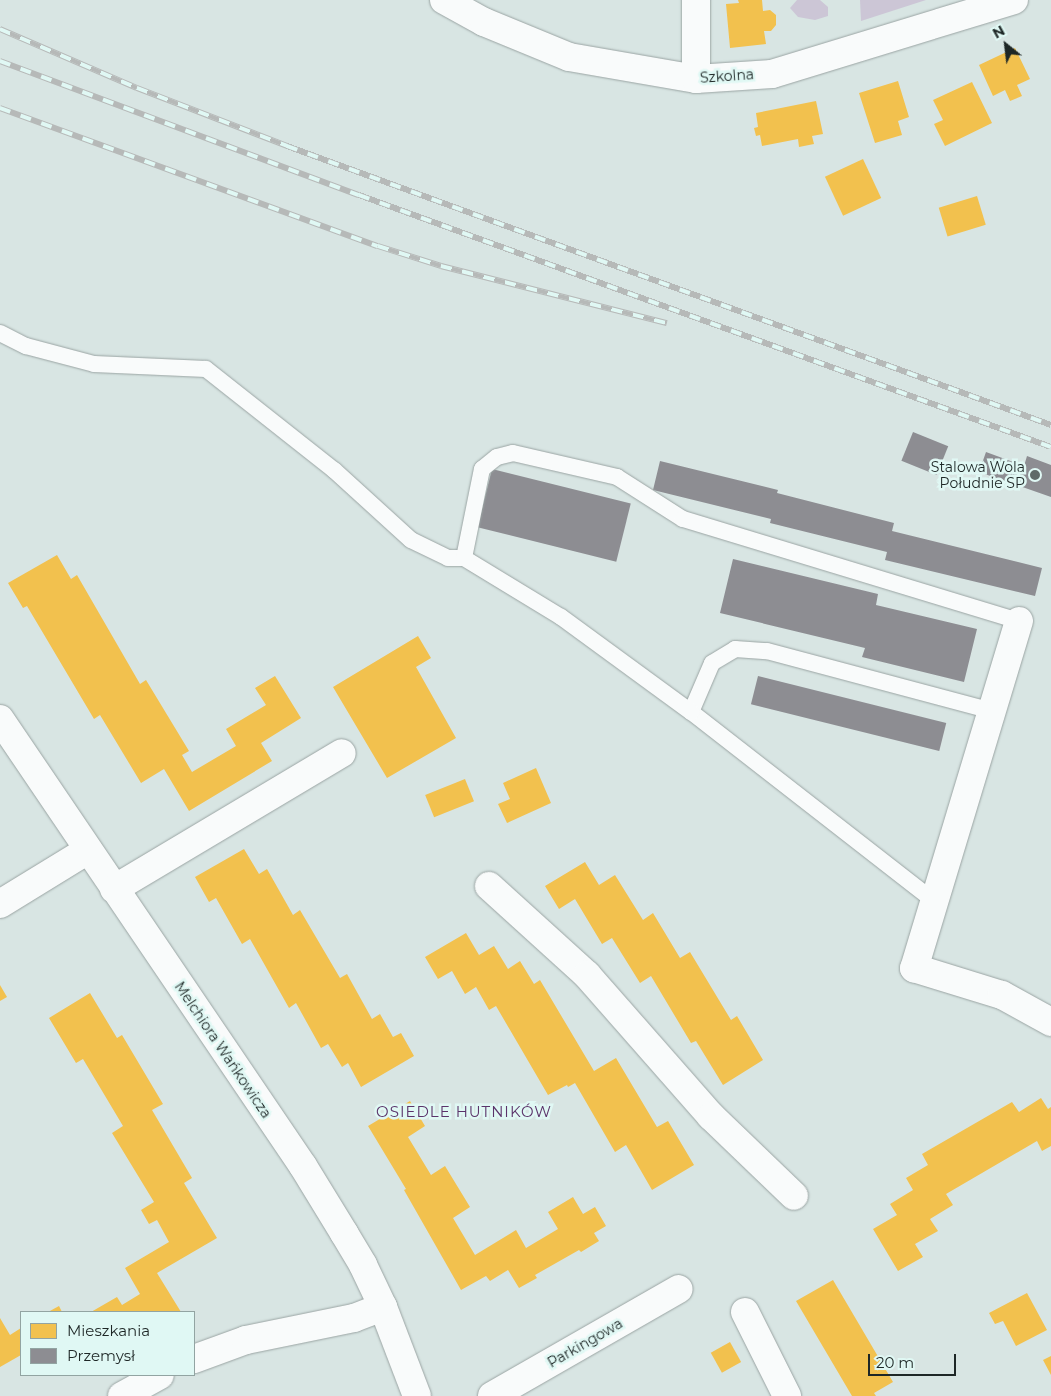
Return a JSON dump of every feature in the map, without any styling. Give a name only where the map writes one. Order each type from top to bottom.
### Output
[{"type":"street","name":"Szkolna","points":[[444,0],[484,22],[569,57],[696,79],[772,74],[1014,0]]},
{"type":"street","points":[[696,0],[696,79]]},
{"type":"street","points":[[1019,621],[914,968],[1002,995],[1051,1022]]},
{"type":"street","name":"Melchiora Wańkowicza","points":[[0,719],[303,1166],[363,1265],[383,1308],[417,1396]]},
{"type":"street","points":[[114,889],[342,753]]},
{"type":"street","points":[[0,904],[88,850]]},
{"type":"street","points":[[489,886],[587,975],[711,1116],[794,1196]]},
{"type":"street","name":"Parkingowa","points":[[492,1396],[679,1289]]},
{"type":"street","points":[[195,1360],[246,1340],[354,1318],[383,1308]]},
{"type":"street","points":[[745,1312],[787,1396]]},
{"type":"street","points":[[122,1396],[158,1376]]},
{"type":"lane","points":[[0,333],[26,346],[94,364],[206,369],[334,470],[411,540],[448,558],[464,558],[562,617],[691,712],[934,901]]},
{"type":"lane","points":[[464,558],[482,469],[497,457],[513,454],[617,477],[683,519],[1019,621]]},
{"type":"lane","points":[[691,712],[712,663],[735,649],[767,652],[992,712]]},
{"type":"shaded area","points":[[797,0],[820,0],[828,7],[828,16],[815,20],[798,17],[790,8]]},
{"type":"shaded area","points":[[860,0],[926,0],[861,21]]},
{"type":"building: Mieszkania","points":[[738,0],[762,0],[763,11],[770,10],[776,15],[776,25],[771,31],[764,31],[766,44],[730,48],[726,4],[739,3]]},
{"type":"building: Mieszkania","points":[[1015,48],[1030,79],[1017,85],[1022,96],[1010,101],[1005,90],[993,96],[979,65]]},
{"type":"building: Mieszkania","points":[[898,81],[909,117],[898,121],[902,135],[875,143],[859,93]]},
{"type":"building: Mieszkania","points":[[972,82],[992,123],[945,146],[934,124],[943,120],[933,100]]},
{"type":"building: Mieszkania","points":[[816,101],[823,134],[812,136],[814,144],[799,147],[798,139],[762,146],[760,135],[756,136],[754,128],[758,127],[756,113]]},
{"type":"building: Mieszkania","points":[[863,159],[881,198],[843,216],[825,177]]},
{"type":"building: Mieszkania","points":[[977,196],[986,225],[948,236],[939,208]]},
{"type":"building: Mieszkania","points":[[57,555],[71,579],[77,575],[140,684],[146,680],[189,751],[182,755],[192,772],[236,746],[226,729],[266,705],[255,688],[275,676],[301,718],[261,743],[272,761],[189,811],[164,769],[141,783],[100,715],[94,719],[27,606],[23,608],[8,583]]},
{"type":"building: Mieszkania","points":[[418,636],[431,658],[416,667],[456,738],[387,778],[333,687]]},
{"type":"building: Mieszkania","points":[[536,768],[551,803],[507,823],[498,804],[510,799],[503,783]]},
{"type":"building: Mieszkania","points":[[465,779],[474,801],[434,817],[425,795]]},
{"type":"building: Mieszkania","points":[[244,849],[259,874],[267,869],[293,915],[300,910],[340,978],[347,974],[372,1019],[380,1014],[393,1037],[401,1033],[414,1056],[361,1087],[348,1063],[342,1067],[328,1044],[321,1048],[296,1003],[289,1008],[250,939],[242,944],[216,898],[209,902],[195,877]]},
{"type":"building: Mieszkania","points":[[585,862],[599,885],[615,875],[643,920],[653,913],[680,958],[690,952],[731,1020],[737,1016],[763,1060],[723,1085],[696,1041],[691,1043],[651,976],[640,983],[612,938],[602,944],[575,899],[559,909],[545,886]]},
{"type":"building: Mieszkania","points":[[466,933],[479,955],[494,946],[508,969],[520,961],[534,984],[540,980],[594,1071],[616,1058],[657,1127],[668,1121],[694,1165],[652,1190],[626,1145],[615,1152],[575,1083],[548,1095],[496,1006],[489,1010],[476,987],[465,994],[452,971],[438,979],[425,957]]},
{"type":"building: Mieszkania","points":[[0,985],[7,997],[0,1001]]},
{"type":"building: Mieszkania","points":[[90,993],[117,1038],[122,1035],[163,1104],[152,1110],[192,1178],[184,1183],[217,1238],[157,1273],[180,1311],[93,1311],[117,1297],[122,1305],[140,1294],[125,1268],[169,1242],[157,1220],[149,1224],[141,1210],[154,1202],[112,1133],[123,1126],[83,1059],[76,1063],[49,1018]]},
{"type":"building: Mieszkania","points":[[1041,1098],[1048,1109],[1051,1107],[1051,1146],[1042,1151],[1037,1141],[946,1194],[953,1205],[930,1219],[938,1231],[915,1244],[923,1257],[898,1271],[873,1229],[897,1215],[890,1204],[913,1190],[906,1178],[928,1165],[922,1154],[1012,1102],[1019,1112]]},
{"type":"building: Mieszkania","points":[[410,1101],[425,1126],[408,1137],[431,1175],[445,1166],[470,1207],[453,1218],[475,1255],[516,1230],[526,1248],[558,1229],[548,1212],[573,1197],[583,1214],[595,1207],[606,1226],[594,1233],[599,1241],[535,1275],[537,1278],[519,1288],[508,1270],[490,1281],[486,1276],[461,1290],[404,1190],[406,1189],[368,1126]]},
{"type":"building: Mieszkania","points":[[833,1280],[893,1382],[874,1393],[876,1396],[852,1396],[796,1301]]},
{"type":"building: Mieszkania","points":[[1027,1293],[1047,1330],[1016,1346],[1003,1321],[995,1324],[989,1313]]},
{"type":"building: Mieszkania","points":[[59,1306],[62,1311],[50,1311]]},
{"type":"building: Mieszkania","points":[[0,1318],[10,1335],[20,1329],[20,1356],[0,1367]]},
{"type":"building: Mieszkania","points":[[730,1342],[741,1362],[722,1373],[711,1353]]},
{"type":"building: Mieszkania","points":[[1051,1356],[1051,1375],[1043,1360]]},
{"type":"building: Przemysł","points":[[913,432],[948,446],[937,475],[901,461]]},
{"type":"building: Przemysł","points":[[986,452],[1024,466],[1027,456],[1051,465],[1051,497],[979,472]]},
{"type":"building: Przemysł","points":[[660,461],[778,490],[777,493],[894,523],[892,531],[1042,568],[1035,596],[885,560],[887,552],[770,523],[771,519],[653,490]]},
{"type":"building: Przemysł","points":[[492,469],[631,504],[616,562],[477,527]]},
{"type":"building: Przemysł","points":[[733,559],[878,594],[876,605],[977,629],[964,682],[862,657],[865,648],[720,613]]},
{"type":"building: Przemysł","points":[[758,676],[946,723],[939,751],[751,704]]},
{"type":"railway","points":[[0,29],[137,88],[287,146],[1051,425]]},
{"type":"railway","points":[[0,61],[359,195],[1051,447]]},
{"type":"railway","points":[[0,108],[378,246],[441,266],[667,323]]},
{"type":"place","name":"Stalowa Wola Południe SP","points":[[1035,475]]},
{"type":"district","name":"OSIEDLE HUTNIKÓW","points":[[464,1112]]}]
